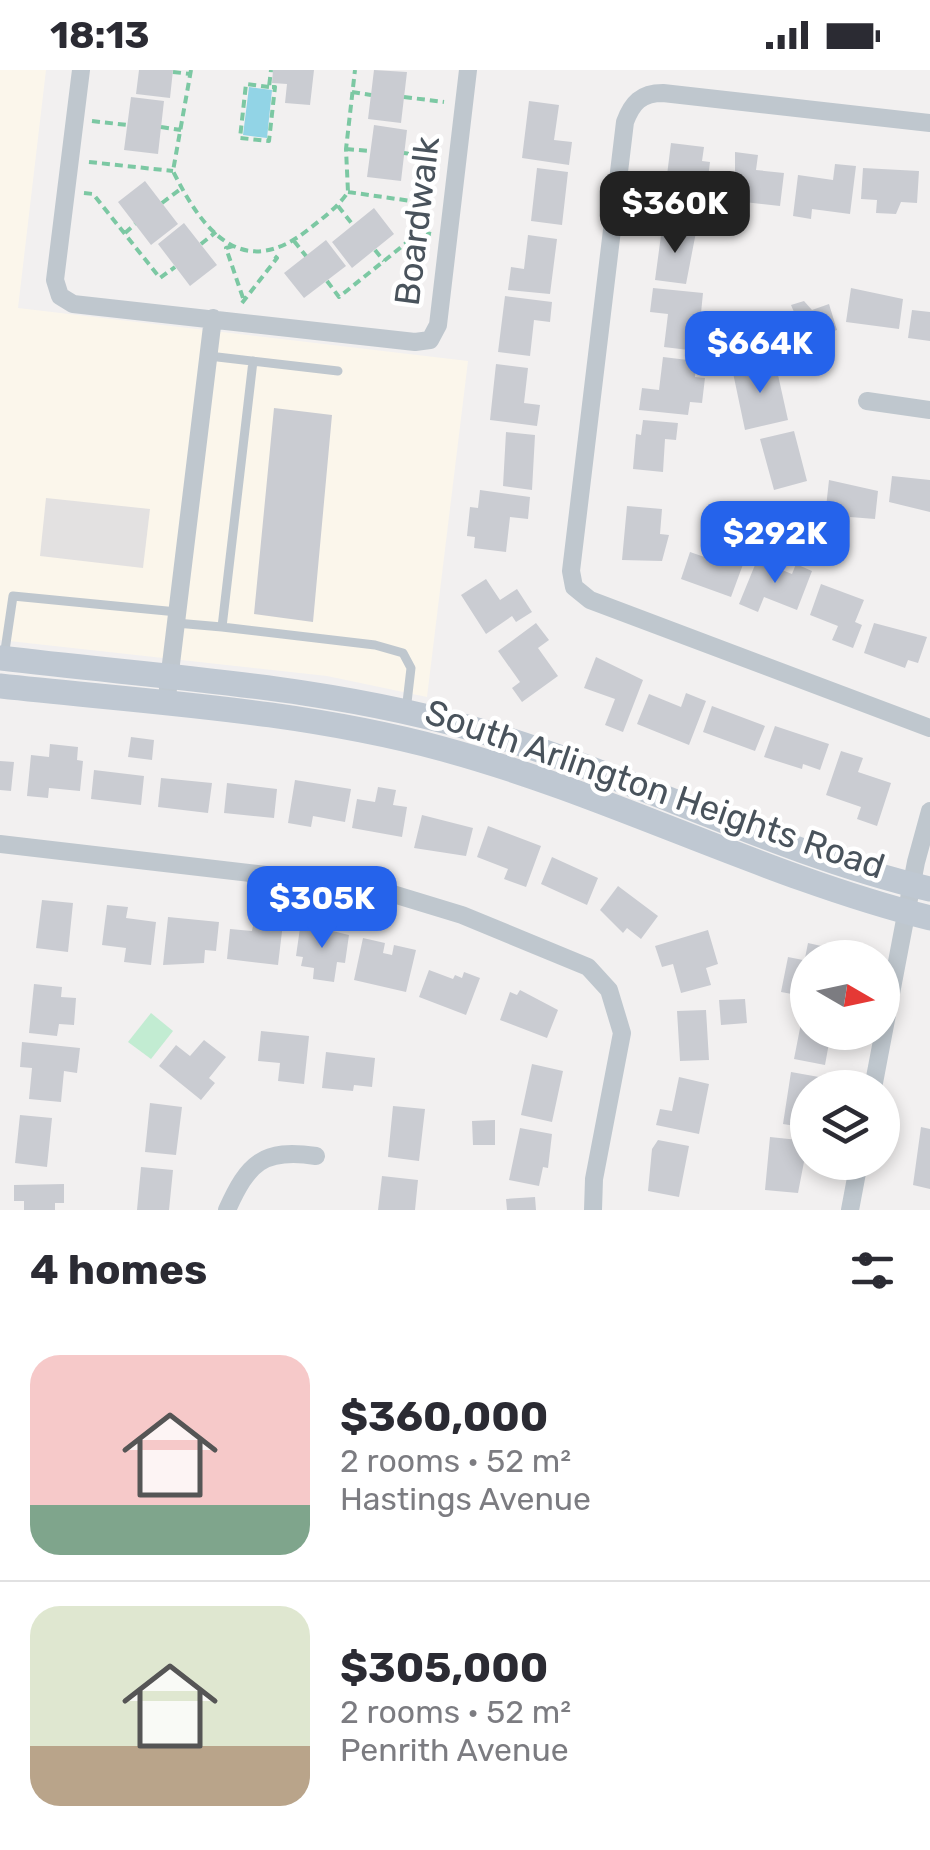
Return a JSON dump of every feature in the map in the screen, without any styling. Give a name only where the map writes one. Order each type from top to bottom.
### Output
[{"type":"main road","name":"South Arlington Heights Road","points":[[2,658],[444,749],[501,766],[806,882],[918,915]]},
{"type":"main road","name":"South Arlington Heights Road","points":[[0,686],[321,694],[406,711],[534,748],[824,858],[922,887]]},
{"type":"street","name":"Boardwalk","points":[[81,70],[55,280],[60,296],[74,304],[415,342],[430,340],[438,325],[468,70]]},
{"type":"street","points":[[930,123],[662,93],[644,96],[632,105],[624,122],[572,580],[590,600],[930,728]]},
{"type":"street","points":[[168,692],[209,356],[221,319]]},
{"type":"street","points":[[868,400],[930,410]]},
{"type":"street","points":[[878,1070],[918,915],[930,811]]},
{"type":"street","points":[[0,844],[370,887],[462,915],[588,966],[609,990],[622,1032],[594,1179],[592,1210]]},
{"type":"street","points":[[227,1210],[239,1184],[257,1162],[284,1151],[316,1156]]},
{"type":"street","points":[[850,1210],[856,1180]]},
{"type":"lane","points":[[209,356],[338,371]]},
{"type":"lane","points":[[222,627],[253,361]]},
{"type":"lane","points":[[2,658],[13,596],[176,617],[222,627],[390,647],[403,653],[411,668],[406,711]]},
{"type":"path","points":[[268,87],[270,70]]},
{"type":"path","points":[[271,253],[294,241],[338,206],[348,192],[346,149],[355,70]]},
{"type":"path","points":[[173,72],[191,72],[173,170],[216,232],[232,246]]},
{"type":"path","points":[[246,84],[268,87],[275,88],[269,141],[240,138],[246,84]]},
{"type":"path","points":[[352,92],[371,94]]},
{"type":"path","points":[[404,97],[464,104]]},
{"type":"path","points":[[75,119],[128,125]]},
{"type":"path","points":[[161,127],[181,130]]},
{"type":"path","points":[[346,149],[370,151]]},
{"type":"path","points":[[404,154],[457,160]]},
{"type":"path","points":[[70,160],[173,170]]},
{"type":"path","points":[[162,203],[182,188]]},
{"type":"path","points":[[66,191],[93,194],[160,278],[175,266]]},
{"type":"path","points":[[348,192],[452,206]]},
{"type":"path","points":[[338,206],[353,225]]},
{"type":"path","points":[[125,233],[135,224]]},
{"type":"path","points":[[201,244],[216,232]]},
{"type":"path","points":[[326,281],[339,297],[420,232],[448,236]]},
{"type":"path","points":[[294,241],[306,256]]},
{"type":"path","points":[[221,319],[244,300],[277,258],[271,253],[232,246],[226,248],[244,300]]},
{"type":"path","points":[[375,250],[384,261]]},
{"type":"shaded area","points":[[0,70],[46,70],[18,308],[468,361],[427,697],[327,676],[0,640]]},
{"type":"shaded area","points":[[46,498],[150,509],[143,568],[40,556]]},
{"type":"green space","points":[[151,1013],[173,1031],[151,1059],[128,1042]]},
{"type":"water","points":[[249,87],[272,90],[267,138],[243,135]]},
{"type":"building","points":[[139,70],[173,70],[170,98],[136,94]]},
{"type":"building","points":[[273,70],[314,70],[310,105],[285,103],[287,84],[272,83]]},
{"type":"building","points":[[374,70],[407,72],[401,123],[368,119]]},
{"type":"building","points":[[131,97],[164,101],[158,154],[124,150]]},
{"type":"building","points":[[529,101],[559,105],[554,140],[572,142],[569,165],[522,158]]},
{"type":"building","points":[[374,125],[407,130],[401,181],[367,177]]},
{"type":"building","points":[[671,143],[704,147],[702,161],[710,162],[707,186],[693,185],[691,202],[664,199]]},
{"type":"building","points":[[735,152],[758,155],[756,170],[784,173],[780,206],[735,201]]},
{"type":"building","points":[[835,164],[856,166],[850,214],[812,209],[811,219],[793,216],[798,175],[833,180]]},
{"type":"building","points":[[537,168],[568,172],[562,225],[531,221]]},
{"type":"building","points":[[863,168],[919,171],[917,203],[901,202],[896,214],[876,213],[877,200],[861,199]]},
{"type":"building","points":[[145,181],[178,224],[151,245],[118,202]]},
{"type":"building","points":[[374,208],[394,234],[352,268],[332,242]]},
{"type":"building","points":[[184,223],[217,265],[190,286],[158,244]]},
{"type":"building","points":[[662,228],[696,232],[686,284],[655,280]]},
{"type":"building","points":[[528,235],[557,239],[550,294],[508,290],[511,267],[524,269]]},
{"type":"building","points":[[326,240],[346,266],[304,298],[284,273]]},
{"type":"building","points":[[653,288],[703,293],[699,333],[707,334],[705,352],[664,347],[668,314],[650,312]]},
{"type":"building","points":[[851,288],[903,299],[899,329],[846,322]]},
{"type":"building","points":[[505,296],[552,302],[550,322],[534,320],[530,356],[498,352]]},
{"type":"building","points":[[804,301],[812,310],[829,304],[837,330],[776,349],[761,320],[794,312],[791,305]]},
{"type":"building","points":[[912,310],[930,312],[930,341],[908,338]]},
{"type":"building","points":[[663,357],[696,361],[695,377],[705,378],[702,403],[690,402],[688,415],[639,410],[642,388],[659,390]]},
{"type":"building","points":[[496,364],[528,368],[524,403],[540,405],[537,426],[490,420]]},
{"type":"building","points":[[752,364],[754,371],[776,366],[788,420],[745,430],[732,368]]},
{"type":"building","points":[[274,408],[332,415],[313,622],[254,614]]},
{"type":"building","points":[[643,420],[678,423],[676,440],[665,439],[663,472],[633,469],[636,434],[641,435]]},
{"type":"building","points":[[794,431],[807,481],[774,490],[760,439]]},
{"type":"building","points":[[506,432],[535,435],[532,490],[503,486]]},
{"type":"building","points":[[892,476],[930,480],[930,512],[889,502]]},
{"type":"building","points":[[829,480],[878,491],[875,519],[850,517],[849,529],[824,526]]},
{"type":"building","points":[[480,490],[530,497],[528,519],[510,517],[506,552],[474,548],[475,537],[467,536],[470,507],[478,508]]},
{"type":"building","points":[[627,506],[662,509],[660,534],[669,535],[662,561],[622,560]]},
{"type":"building","points":[[723,551],[745,559],[731,597],[681,579],[690,552],[719,562]]},
{"type":"building","points":[[757,560],[792,574],[796,564],[812,571],[797,610],[764,597],[758,612],[739,604]]},
{"type":"building","points":[[486,579],[500,600],[517,589],[532,612],[516,622],[512,616],[486,634],[461,595]]},
{"type":"building","points":[[821,584],[864,600],[855,622],[862,625],[853,648],[832,640],[838,626],[810,615]]},
{"type":"building","points":[[536,623],[549,640],[538,648],[558,676],[522,702],[512,688],[520,682],[498,651]]},
{"type":"building","points":[[874,623],[927,637],[918,663],[908,660],[905,668],[864,653]]},
{"type":"building","points":[[596,657],[643,680],[623,732],[605,725],[615,699],[584,688]]},
{"type":"building","points":[[686,693],[706,701],[689,745],[637,724],[649,694],[681,707]]},
{"type":"building","points":[[712,706],[765,726],[755,751],[703,732]]},
{"type":"building","points":[[775,726],[829,744],[820,770],[803,764],[802,769],[764,757]]},
{"type":"building","points":[[131,737],[154,740],[152,760],[128,757]]},
{"type":"building","points":[[50,744],[78,747],[77,760],[83,761],[80,791],[49,788],[48,798],[27,796],[31,755],[49,757]]},
{"type":"building","points":[[841,751],[863,758],[858,772],[891,783],[877,826],[857,819],[861,807],[826,795]]},
{"type":"building","points":[[0,761],[14,762],[11,791],[0,790]]},
{"type":"building","points":[[94,770],[144,776],[141,805],[91,799]]},
{"type":"building","points":[[161,778],[212,783],[208,813],[158,807]]},
{"type":"building","points":[[295,780],[351,789],[345,822],[313,816],[311,827],[288,823]]},
{"type":"building","points":[[227,783],[277,789],[274,818],[224,813]]},
{"type":"building","points":[[378,787],[396,790],[393,805],[407,807],[402,837],[352,828],[357,799],[375,802]]},
{"type":"building","points":[[422,815],[473,828],[466,856],[414,848]]},
{"type":"building","points":[[488,826],[541,846],[526,887],[504,879],[508,869],[477,857]]},
{"type":"building","points":[[552,857],[598,878],[587,905],[541,884]]},
{"type":"building","points":[[618,886],[658,916],[641,939],[627,928],[623,933],[600,910]]},
{"type":"building","points":[[42,900],[73,903],[68,952],[36,948]]},
{"type":"building","points":[[107,905],[128,907],[126,918],[156,922],[151,965],[124,962],[126,948],[102,945]]},
{"type":"building","points":[[168,917],[219,922],[216,951],[205,950],[204,963],[163,965]]},
{"type":"building","points":[[266,921],[283,923],[278,965],[227,959],[230,929],[252,931],[253,926],[265,928]]},
{"type":"building","points":[[312,926],[349,935],[345,963],[337,962],[334,982],[313,979],[314,968],[301,966],[303,957],[296,956],[300,928]]},
{"type":"building","points":[[708,930],[718,964],[706,968],[711,985],[681,993],[673,964],[662,967],[655,946]]},
{"type":"building","points":[[363,938],[385,943],[383,953],[392,955],[394,945],[416,950],[406,992],[354,980]]},
{"type":"building","points":[[788,957],[790,957],[790,994],[781,992]]},
{"type":"building","points":[[429,970],[453,979],[455,975],[462,978],[464,972],[480,978],[466,1015],[419,997]]},
{"type":"building","points":[[34,984],[62,987],[61,997],[76,998],[74,1025],[59,1024],[57,1036],[29,1033]]},
{"type":"building","points":[[520,990],[558,1010],[547,1038],[500,1020],[510,992],[517,995]]},
{"type":"building","points":[[745,999],[747,1023],[721,1025],[719,1000]]},
{"type":"building","points":[[706,1010],[709,1060],[680,1061],[677,1011]]},
{"type":"building","points":[[261,1031],[309,1036],[304,1084],[278,1081],[280,1063],[258,1061]]},
{"type":"building","points":[[204,1040],[226,1057],[209,1078],[215,1083],[201,1100],[159,1066],[176,1045],[190,1056]]},
{"type":"building","points":[[22,1042],[80,1048],[77,1073],[64,1071],[61,1102],[29,1099],[32,1068],[20,1067]]},
{"type":"building","points":[[796,1050],[828,1050],[825,1065],[794,1059]]},
{"type":"building","points":[[326,1052],[375,1058],[372,1087],[354,1085],[353,1091],[322,1088]]},
{"type":"building","points":[[532,1064],[563,1071],[552,1122],[521,1115]]},
{"type":"building","points":[[679,1077],[709,1084],[699,1134],[656,1125],[660,1109],[672,1111]]},
{"type":"building","points":[[790,1078],[790,1125],[783,1124]]},
{"type":"building","points":[[150,1103],[182,1107],[176,1155],[145,1152]]},
{"type":"building","points":[[393,1106],[425,1109],[419,1161],[388,1157]]},
{"type":"building","points":[[20,1115],[52,1118],[47,1167],[15,1163]]},
{"type":"building","points":[[495,1120],[495,1145],[473,1145],[472,1121]]},
{"type":"building","points":[[921,1127],[930,1129],[930,1189],[913,1185]]},
{"type":"building","points":[[520,1128],[552,1134],[548,1168],[543,1167],[539,1186],[509,1180]]},
{"type":"building","points":[[770,1137],[790,1139],[790,1180],[800,1180],[798,1193],[765,1190]]},
{"type":"building","points":[[658,1140],[689,1146],[679,1197],[648,1191],[652,1149]]},
{"type":"building","points":[[141,1167],[173,1170],[169,1210],[137,1210]]},
{"type":"building","points":[[382,1176],[418,1180],[415,1210],[378,1210]]},
{"type":"building","points":[[64,1184],[64,1203],[55,1203],[55,1210],[24,1210],[24,1201],[14,1201],[14,1185]]},
{"type":"building","points":[[535,1197],[536,1210],[507,1210],[506,1199]]}]
